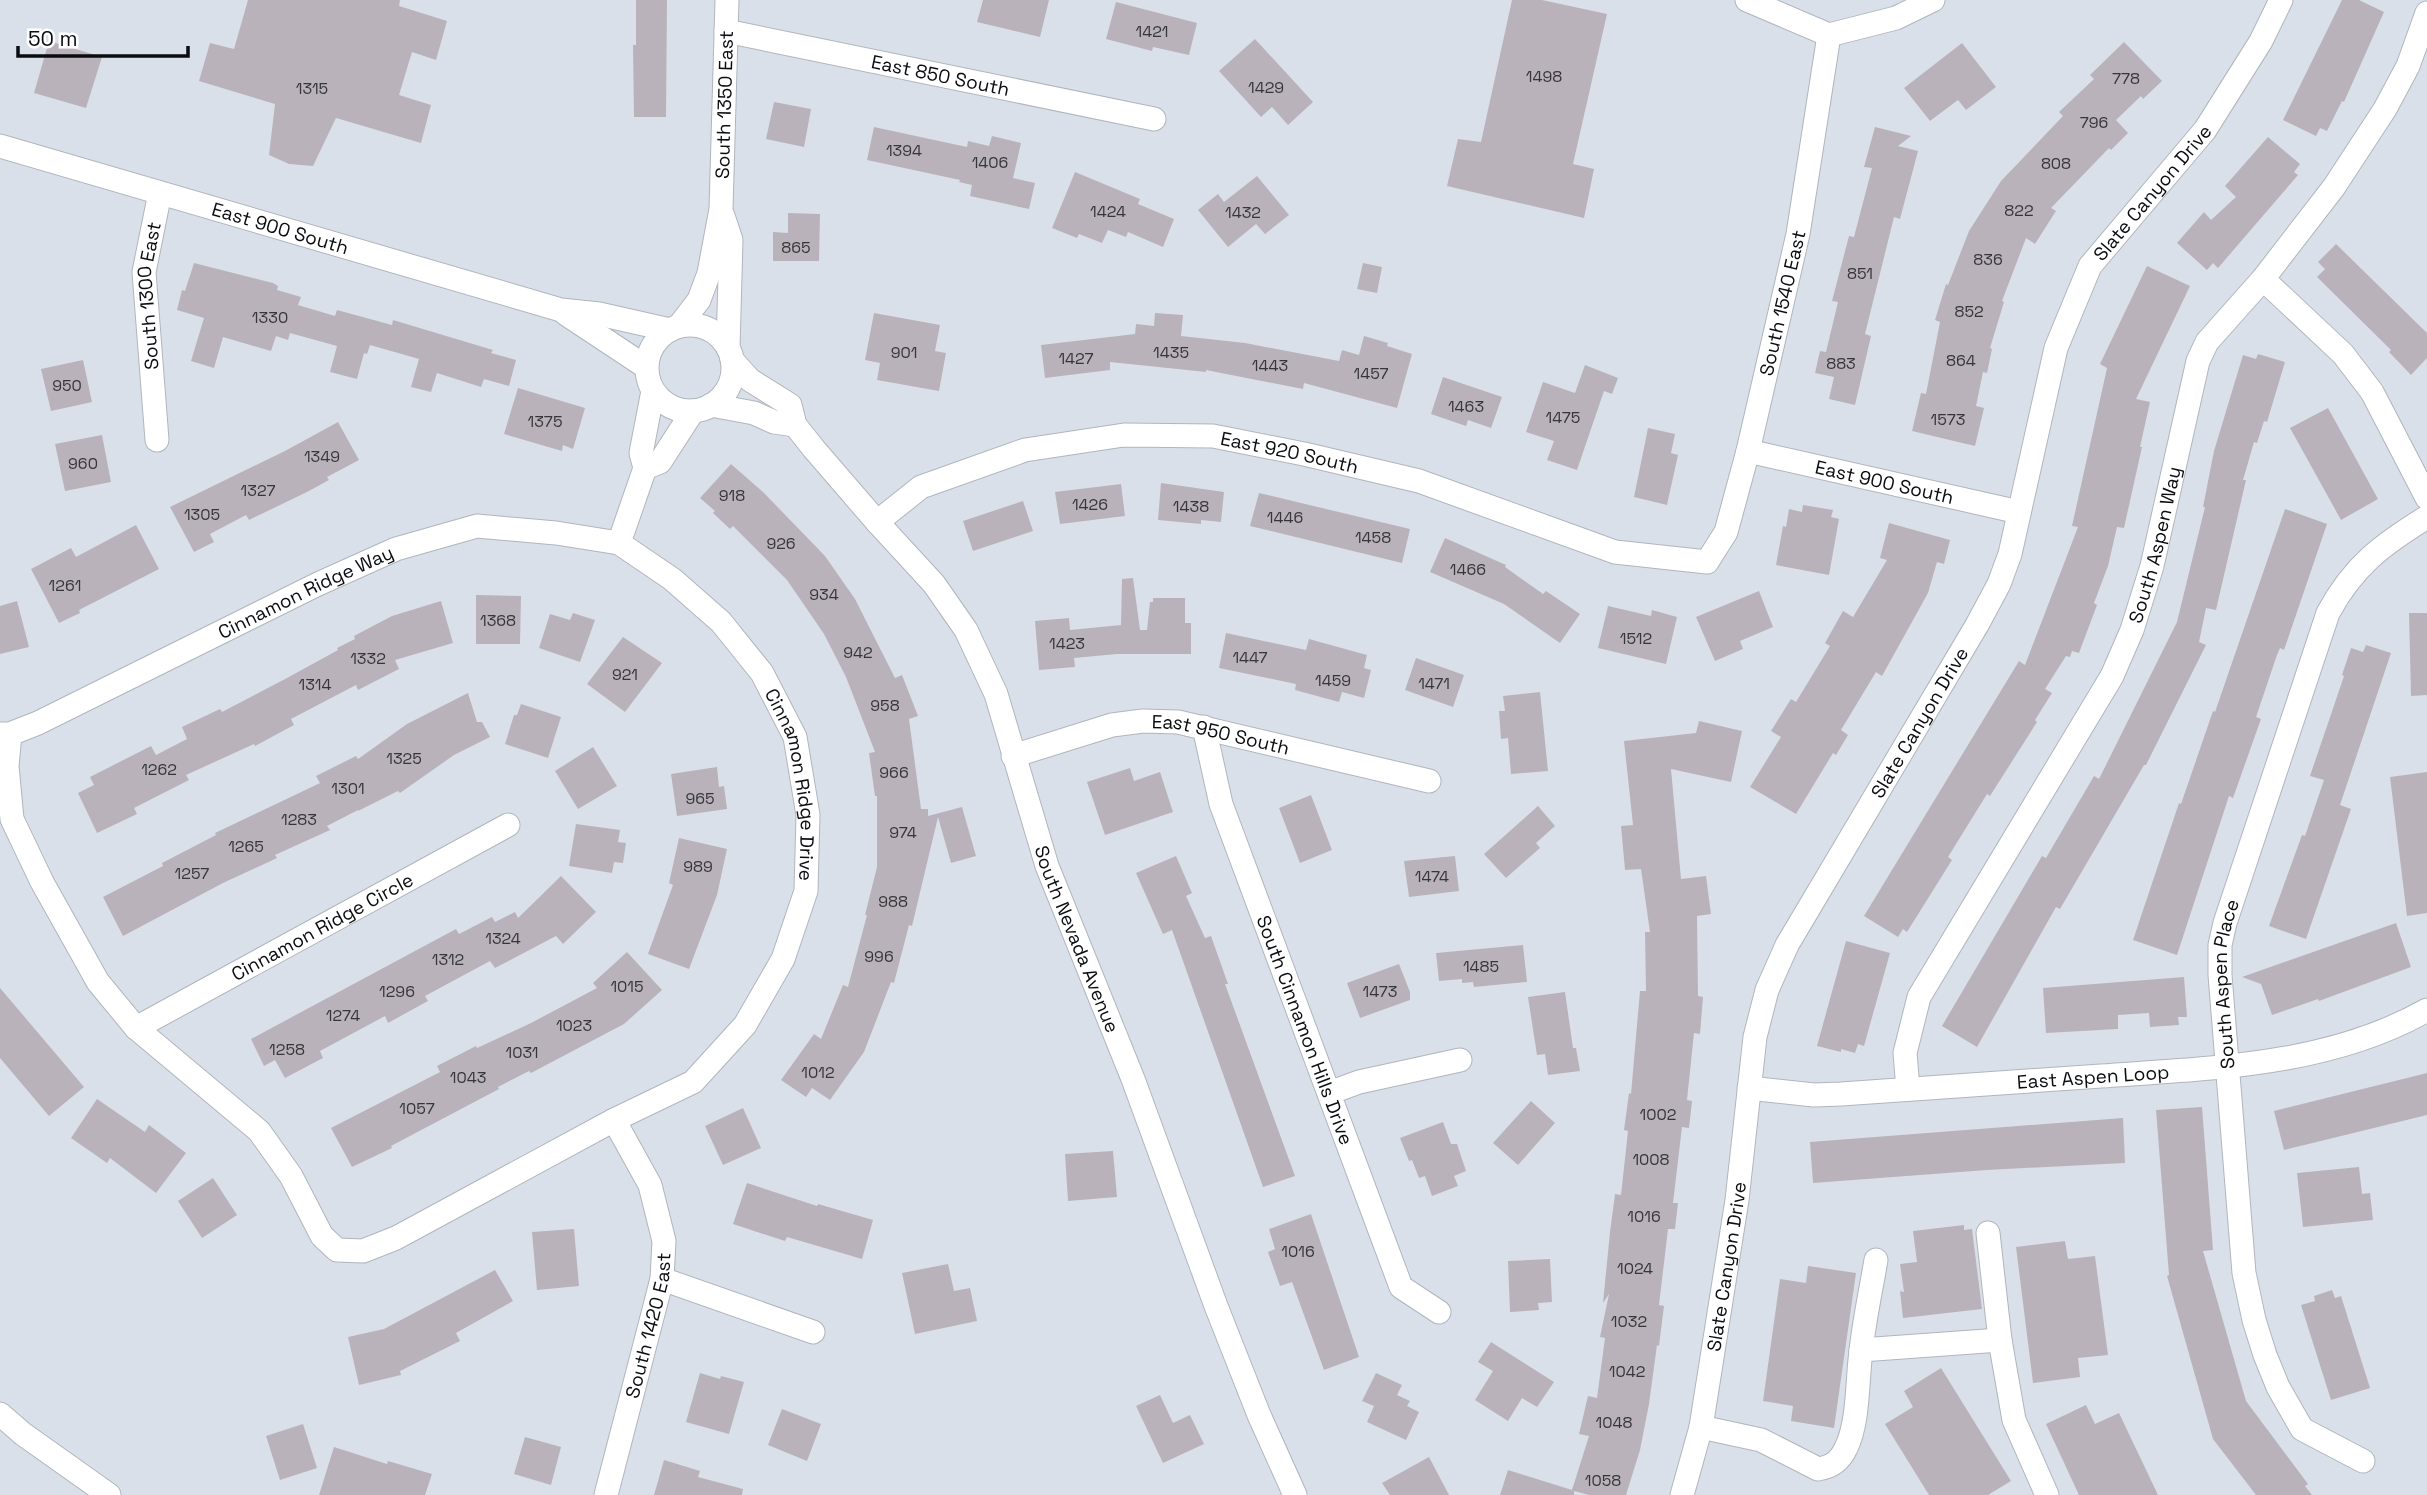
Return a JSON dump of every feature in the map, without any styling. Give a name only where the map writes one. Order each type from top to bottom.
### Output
[{"type":"street","name":"South 1350 East","points":[[674,328],[699,300],[709,273],[721,209],[727,0]]},
{"type":"street","points":[[1747,0],[1829,35],[1896,18],[1933,0]]},
{"type":"street","name":"Slate Canyon Drive","points":[[1682,1495],[1701,1427],[1737,1200],[1755,1037],[1767,990],[1787,945],[1999,584],[2010,554],[2056,348],[2090,266],[2205,130],[2261,41],[2281,0]]},
{"type":"street","name":"South Aspen Way","points":[[1908,1089],[1905,1053],[1919,997],[2112,676],[2132,629],[2152,566],[2198,361],[2207,342],[2263,279],[2334,187],[2385,109],[2408,66],[2427,13]]},
{"type":"street","name":"East 850 South","points":[[726,32],[1154,119]]},
{"type":"street","name":"South 1540 East","points":[[1707,562],[1726,533],[1748,451],[1798,234],[1829,35]]},
{"type":"street","name":"East 900 South","points":[[0,146],[561,310],[674,328]]},
{"type":"street","name":"South 1300 East","points":[[157,440],[144,272],[160,193]]},
{"type":"street","name":"South 1350 East","points":[[721,209],[731,240],[730,354]]},
{"type":"street","points":[[2263,279],[2343,354],[2372,392],[2427,498]]},
{"type":"street","name":"East 900 South","points":[[561,310],[646,366]]},
{"type":"street","points":[[645,468],[660,462],[702,408],[722,397],[733,374],[730,354],[719,337],[708,329],[694,325],[674,328],[653,345],[646,366],[648,380],[661,400],[670,407],[702,408],[754,413],[774,422],[796,425]]},
{"type":"street","name":"South Nevada Avenue","points":[[730,354],[750,380],[790,404],[796,425],[877,522],[934,584],[966,630],[996,694],[1047,866],[1133,1079],[1216,1306],[1259,1415],[1295,1495]]},
{"type":"street","points":[[620,543],[645,468],[641,453],[653,391]]},
{"type":"street","name":"East 920 South","points":[[877,522],[921,487],[1025,450],[1124,435],[1213,436],[1419,481],[1615,552],[1707,562]]},
{"type":"street","name":"East 900 South","points":[[1748,451],[2020,512]]},
{"type":"street","name":"South Aspen Place","points":[[2363,1461],[2302,1429],[2278,1387],[2254,1320],[2244,1272],[2220,975],[2220,945],[2328,613],[2352,574],[2367,559],[2427,517]]},
{"type":"street","name":"Cinnamon Ridge Way","points":[[5,734],[38,723],[396,548],[477,526],[556,533],[620,543]]},
{"type":"street","name":"Cinnamon Ridge Drive","points":[[136,1028],[259,1131],[291,1176],[322,1236],[337,1250],[363,1251],[396,1238],[614,1120],[693,1082],[745,1025],[783,959],[806,891],[808,815],[795,737],[762,673],[721,622],[672,579],[620,543]]},
{"type":"street","name":"East 950 South","points":[[1013,756],[1112,725],[1143,721],[1178,722],[1429,781]]},
{"type":"street","name":"South Cinnamon Hills Drive","points":[[1204,727],[1221,804],[1401,1287],[1439,1312]]},
{"type":"street","points":[[5,734],[12,819],[42,882],[98,982],[136,1028]]},
{"type":"street","name":"Cinnamon Ridge Circle","points":[[136,1028],[508,825]]},
{"type":"street","name":"East Aspen Loop","points":[[1749,1088],[1814,1095],[2228,1067],[2303,1056],[2345,1044],[2427,1010]]},
{"type":"street","points":[[1329,1093],[1359,1082],[1460,1060]]},
{"type":"street","name":"South 1420 East","points":[[606,1495],[662,1279],[664,1241],[650,1185],[614,1120]]},
{"type":"street","points":[[1987,1233],[2000,1340],[2014,1420],[2048,1495]]},
{"type":"street","points":[[1701,1427],[1761,1440],[1818,1469],[1836,1463],[1846,1449],[1851,1434],[1876,1260]]},
{"type":"street","points":[[662,1279],[813,1332]]},
{"type":"street","points":[[1861,1350],[2000,1340]]},
{"type":"street","points":[[0,1414],[23,1434],[109,1495]]},
{"type":"building","points":[[248,0],[400,0],[399,6],[447,21],[436,60],[412,52],[399,95],[431,105],[421,143],[336,118],[313,166],[289,164],[269,155],[275,104],[199,81],[210,43],[234,49]]},
{"type":"building","points":[[636,0],[667,0],[666,117],[634,117],[633,45],[636,45]]},
{"type":"building","points":[[983,0],[1049,0],[1040,37],[977,22]]},
{"type":"building","points":[[1512,0],[1542,0],[1607,14],[1573,164],[1594,169],[1584,218],[1447,186],[1458,139],[1481,142]]},
{"type":"building","points":[[2342,0],[2359,0],[2384,12],[2344,102],[2342,101],[2327,131],[2320,128],[2316,136],[2283,120]]},
{"type":"building","points":[[1116,2],[1197,23],[1189,55],[1153,47],[1152,51],[1106,39]]},
{"type":"building","points":[[1255,39],[1313,102],[1288,125],[1272,107],[1261,117],[1219,71]]},
{"type":"building","points":[[49,41],[102,57],[86,108],[34,93]]},
{"type":"building","points":[[2124,42],[2162,81],[2143,99],[2141,96],[2116,120],[2128,133],[2111,150],[2109,148],[2051,208],[2056,211],[2035,244],[2026,238],[2002,301],[2004,302],[1990,348],[1992,349],[1987,373],[1983,372],[1976,406],[1984,408],[1975,446],[1912,431],[1921,393],[1926,394],[1940,322],[1935,320],[1946,284],[1948,285],[1969,231],[2001,181],[2063,116],[2059,112],[2094,79],[2090,75]]},
{"type":"building","points":[[1962,43],[1996,87],[1966,110],[1958,100],[1930,121],[1904,88]]},
{"type":"building","points":[[774,102],[811,109],[804,147],[766,139]]},
{"type":"building","points":[[874,127],[967,147],[968,141],[989,146],[992,136],[1021,143],[1013,178],[1035,183],[1029,209],[970,196],[972,185],[959,182],[960,180],[867,160]]},
{"type":"building","points":[[1875,127],[1911,136],[1898,146],[1918,151],[1900,219],[1894,217],[1865,334],[1871,336],[1855,405],[1829,399],[1834,377],[1815,373],[1820,351],[1826,352],[1838,302],[1832,301],[1849,236],[1854,237],[1872,168],[1864,167]]},
{"type":"building","points":[[2268,137],[2300,164],[2294,172],[2298,175],[2218,268],[2213,263],[2207,270],[2177,243],[2204,212],[2211,220],[2236,197],[2225,186]]},
{"type":"building","points":[[1075,172],[1140,199],[1138,204],[1174,219],[1163,247],[1128,232],[1126,237],[1108,230],[1102,243],[1079,234],[1077,238],[1052,228]]},
{"type":"building","points":[[1257,176],[1289,215],[1265,234],[1256,224],[1228,247],[1198,210],[1218,194],[1224,202]]},
{"type":"building","points":[[788,213],[820,214],[819,261],[773,261],[773,232],[788,233]]},
{"type":"building","points":[[2336,244],[2427,333],[2427,358],[2411,375],[2389,352],[2391,350],[2317,277],[2325,269],[2318,262]]},
{"type":"building","points":[[194,263],[273,283],[278,286],[277,290],[301,297],[298,305],[335,316],[337,310],[392,325],[393,320],[493,350],[491,353],[516,360],[509,386],[484,379],[481,387],[437,373],[431,392],[411,387],[419,359],[370,345],[367,354],[364,353],[357,379],[330,372],[337,346],[290,333],[288,340],[276,336],[271,351],[223,337],[214,368],[191,361],[204,318],[177,310],[182,290],[185,291]]},
{"type":"building","points":[[1363,263],[1382,267],[1377,293],[1357,289]]},
{"type":"building","points":[[2147,266],[2190,286],[2136,399],[2150,402],[2142,447],[2124,528],[2117,527],[2108,566],[2094,603],[2097,605],[2079,653],[2072,651],[2070,657],[2066,656],[2045,689],[2052,693],[2035,720],[2037,722],[1990,796],[1987,794],[1948,857],[1952,860],[1907,932],[1903,929],[1898,937],[1864,916],[2019,661],[2025,665],[2078,527],[2072,526],[2107,368],[2100,364]]},
{"type":"building","points":[[874,313],[940,325],[935,351],[946,353],[939,391],[877,380],[880,363],[865,360]]},
{"type":"building","points":[[1155,313],[1183,315],[1181,336],[1245,343],[1339,361],[1342,350],[1359,355],[1364,336],[1412,354],[1397,408],[1304,383],[1303,389],[1206,370],[1110,362],[1110,370],[1045,378],[1041,345],[1135,334],[1136,324],[1154,326]]},
{"type":"building","points":[[2258,354],[2285,362],[2267,422],[2264,421],[2257,443],[2254,442],[2243,480],[2246,480],[2216,610],[2206,608],[2199,642],[2206,645],[2146,765],[2060,909],[2056,907],[1977,1047],[1942,1026],[2042,856],[2046,858],[2094,776],[2099,779],[2177,622],[2205,507],[2214,451],[2243,355],[2256,359]]},
{"type":"building","points":[[83,360],[92,402],[51,411],[41,369]]},
{"type":"building","points":[[1585,365],[1618,378],[1612,394],[1604,391],[1577,470],[1547,460],[1554,441],[1526,432],[1543,382],[1575,393]]},
{"type":"building","points":[[1443,377],[1502,397],[1491,428],[1468,420],[1466,426],[1431,414]]},
{"type":"building","points":[[518,388],[585,408],[573,449],[563,445],[562,451],[504,434]]},
{"type":"building","points":[[2328,408],[2378,499],[2341,520],[2290,428]]},
{"type":"building","points":[[338,422],[359,460],[327,477],[329,480],[307,492],[249,520],[246,515],[210,534],[214,542],[194,552],[170,507]]},
{"type":"building","points":[[1648,428],[1675,434],[1671,453],[1678,455],[1667,505],[1634,497]]},
{"type":"building","points":[[102,435],[111,482],[65,491],[55,444]]},
{"type":"building","points":[[731,464],[763,492],[825,556],[855,599],[895,678],[902,675],[918,716],[909,719],[921,809],[928,809],[928,816],[962,807],[976,856],[951,863],[938,817],[912,926],[909,925],[894,983],[891,982],[864,1052],[830,1100],[812,1088],[806,1097],[781,1080],[814,1034],[821,1039],[843,985],[848,987],[877,867],[877,796],[869,753],[875,752],[846,677],[824,634],[787,580],[733,526],[730,529],[700,498]]},
{"type":"building","points":[[1161,483],[1224,492],[1221,522],[1201,520],[1201,524],[1158,520]]},
{"type":"building","points":[[1121,484],[1125,516],[1060,524],[1055,492]]},
{"type":"building","points":[[1259,493],[1410,529],[1402,563],[1250,526]]},
{"type":"building","points":[[1023,501],[1033,531],[973,551],[963,521]]},
{"type":"building","points":[[1803,505],[1833,510],[1831,517],[1839,519],[1829,575],[1776,565],[1789,509],[1802,512]]},
{"type":"building","points":[[2285,509],[2327,524],[2284,650],[2280,648],[2277,655],[2256,717],[2261,719],[2233,798],[2229,796],[2177,955],[2133,940],[2179,803],[2181,804],[2213,711],[2215,712]]},
{"type":"building","points":[[1889,523],[1950,540],[1944,564],[1937,562],[1928,593],[1882,676],[1876,672],[1841,730],[1848,735],[1836,755],[1833,753],[1796,814],[1750,787],[1781,737],[1771,731],[1791,699],[1796,702],[1830,646],[1825,643],[1843,611],[1853,617],[1887,560],[1880,558]]},
{"type":"building","points":[[136,525],[159,569],[59,623],[31,569],[71,548],[76,557]]},
{"type":"building","points":[[1445,538],[1506,565],[1505,567],[1543,594],[1546,591],[1580,614],[1560,643],[1504,604],[1430,572]]},
{"type":"building","points":[[1133,578],[1140,630],[1147,630],[1150,602],[1153,602],[1153,598],[1185,598],[1185,623],[1191,623],[1191,654],[1117,654],[1074,658],[1075,667],[1039,670],[1035,621],[1069,618],[1070,630],[1121,625],[1122,579]]},
{"type":"building","points":[[1759,591],[1773,627],[1740,641],[1743,649],[1715,661],[1696,617]]},
{"type":"building","points":[[476,595],[521,596],[520,644],[476,644]]},
{"type":"building","points":[[17,601],[29,647],[0,654],[0,606]]},
{"type":"building","points":[[441,601],[453,643],[395,660],[399,669],[358,690],[356,685],[291,719],[294,725],[255,746],[254,744],[186,775],[189,780],[134,808],[137,814],[97,833],[78,793],[94,785],[90,777],[151,746],[156,755],[187,739],[182,727],[220,709],[222,712],[287,678],[392,616]]},
{"type":"building","points":[[1608,606],[1651,616],[1652,610],[1677,617],[1666,664],[1598,648]]},
{"type":"building","points":[[573,613],[595,620],[580,662],[539,648],[550,614],[570,620]]},
{"type":"building","points":[[2409,613],[2427,613],[2427,695],[2411,696]]},
{"type":"building","points":[[1226,633],[1306,650],[1309,639],[1367,655],[1364,668],[1371,670],[1364,698],[1342,692],[1339,702],[1295,690],[1296,684],[1219,668]]},
{"type":"building","points":[[623,637],[662,663],[625,712],[587,684]]},
{"type":"building","points":[[2366,645],[2391,653],[2340,805],[2351,809],[2306,939],[2269,926],[2324,780],[2310,776],[2351,648],[2363,652]]},
{"type":"building","points":[[1416,658],[1464,675],[1453,707],[1405,690]]},
{"type":"building","points":[[1540,692],[1548,771],[1511,774],[1508,738],[1501,739],[1499,711],[1505,711],[1503,696]]},
{"type":"building","points":[[468,693],[477,722],[482,722],[490,737],[454,755],[400,793],[398,791],[327,826],[330,830],[275,855],[277,858],[123,936],[103,897],[163,866],[162,863],[216,835],[215,833],[320,783],[316,776],[356,756],[358,759],[407,724]]},
{"type":"building","points":[[521,704],[561,717],[548,758],[505,744],[514,715],[517,715]]},
{"type":"building","points":[[1699,721],[1742,731],[1731,782],[1671,769],[1681,879],[1706,876],[1711,914],[1697,916],[1698,996],[1703,997],[1700,1034],[1694,1033],[1687,1100],[1692,1101],[1689,1128],[1682,1127],[1673,1203],[1678,1203],[1675,1229],[1668,1229],[1659,1305],[1664,1306],[1659,1346],[1657,1345],[1640,1450],[1626,1495],[1589,1495],[1574,1491],[1574,1495],[1500,1495],[1508,1470],[1572,1490],[1589,1436],[1579,1434],[1588,1396],[1597,1398],[1605,1338],[1600,1337],[1609,1294],[1603,1303],[1610,1232],[1615,1194],[1621,1195],[1628,1131],[1624,1130],[1629,1093],[1631,1094],[1640,991],[1646,991],[1645,932],[1650,932],[1641,869],[1625,870],[1621,826],[1633,825],[1624,741],[1696,733]]},
{"type":"building","points":[[593,747],[617,786],[578,809],[555,771]]},
{"type":"building","points":[[717,767],[719,787],[724,786],[727,809],[677,816],[671,774]]},
{"type":"building","points":[[1130,768],[1134,781],[1160,772],[1173,812],[1105,835],[1087,782]]},
{"type":"building","points":[[2427,772],[2427,913],[2407,916],[2390,777]]},
{"type":"building","points":[[1311,795],[1332,850],[1300,863],[1279,808]]},
{"type":"building","points":[[1538,806],[1555,826],[1536,843],[1540,848],[1506,878],[1484,854]]},
{"type":"building","points":[[576,824],[620,830],[618,842],[626,843],[623,863],[614,862],[612,873],[569,866]]},
{"type":"building","points":[[679,838],[727,849],[717,895],[689,969],[648,954],[673,885],[669,883]]},
{"type":"building","points":[[1176,856],[1192,893],[1186,896],[1205,938],[1211,936],[1228,984],[1225,984],[1295,1176],[1263,1187],[1172,930],[1163,934],[1136,873]]},
{"type":"building","points":[[1455,856],[1459,891],[1409,897],[1404,861]]},
{"type":"building","points":[[561,876],[596,912],[563,944],[556,936],[495,968],[490,961],[425,996],[428,1001],[388,1023],[385,1016],[320,1051],[323,1058],[285,1078],[275,1060],[264,1066],[251,1039],[456,929],[459,934],[492,917],[495,922],[515,912],[518,918]]},
{"type":"building","points":[[2396,923],[2411,967],[2319,1001],[2318,999],[2272,1015],[2261,984],[2242,977]]},
{"type":"building","points":[[1846,941],[1890,953],[1864,1046],[1858,1044],[1855,1053],[1817,1046]]},
{"type":"building","points":[[1523,945],[1527,982],[1474,987],[1473,982],[1462,983],[1462,979],[1439,981],[1436,953]]},
{"type":"building","points":[[627,952],[662,990],[624,1024],[531,1073],[529,1071],[498,1087],[499,1089],[391,1146],[392,1148],[352,1167],[331,1128],[440,1072],[437,1066],[531,1023],[597,988],[593,983]]},
{"type":"building","points":[[1399,964],[1410,992],[1410,1000],[1360,1018],[1347,983]]},
{"type":"building","points":[[2184,977],[2187,1017],[2178,1017],[2179,1025],[2150,1027],[2149,1013],[2118,1015],[2118,1029],[2046,1033],[2043,988]]},
{"type":"building","points":[[0,988],[84,1087],[49,1116],[0,1058]]},
{"type":"building","points":[[1565,992],[1573,1048],[1576,1048],[1580,1071],[1548,1075],[1545,1054],[1537,1055],[1528,997]]},
{"type":"building","points":[[2427,1073],[2427,1115],[2284,1150],[2274,1111]]},
{"type":"building","points":[[97,1099],[145,1132],[149,1125],[186,1153],[156,1193],[110,1158],[107,1163],[71,1138]]},
{"type":"building","points":[[1531,1101],[1555,1123],[1518,1165],[1493,1143]]},
{"type":"building","points":[[2202,1107],[2213,1250],[2203,1251],[2246,1401],[2308,1484],[2305,1486],[2312,1495],[2256,1495],[2213,1439],[2167,1276],[2156,1110]]},
{"type":"building","points":[[743,1108],[761,1148],[723,1165],[705,1126]]},
{"type":"building","points":[[2123,1118],[2125,1163],[1813,1183],[1810,1142]]},
{"type":"building","points":[[1443,1122],[1451,1144],[1457,1144],[1466,1171],[1454,1176],[1458,1186],[1432,1196],[1425,1176],[1419,1178],[1400,1138]]},
{"type":"building","points":[[1113,1151],[1117,1197],[1068,1201],[1065,1154]]},
{"type":"building","points":[[2359,1167],[2362,1194],[2370,1193],[2373,1220],[2303,1227],[2297,1173]]},
{"type":"building","points":[[213,1178],[237,1215],[202,1238],[178,1201]]},
{"type":"building","points":[[747,1183],[817,1206],[818,1204],[873,1220],[862,1259],[787,1237],[785,1241],[733,1224]]},
{"type":"building","points":[[1311,1214],[1359,1357],[1324,1370],[1292,1282],[1280,1286],[1268,1252],[1275,1249],[1269,1229]]},
{"type":"building","points":[[1964,1225],[1964,1230],[1972,1229],[1982,1309],[1903,1318],[1900,1291],[1904,1292],[1900,1264],[1917,1262],[1913,1231]]},
{"type":"building","points":[[574,1229],[579,1286],[537,1290],[532,1232]]},
{"type":"building","points":[[2065,1241],[2068,1259],[2095,1256],[2108,1355],[2078,1358],[2080,1377],[2033,1383],[2016,1247]]},
{"type":"building","points":[[1550,1259],[1552,1302],[1538,1303],[1539,1310],[1510,1312],[1508,1261]]},
{"type":"building","points":[[948,1264],[954,1291],[970,1288],[977,1321],[915,1334],[902,1273]]},
{"type":"building","points":[[1808,1266],[1856,1273],[1834,1428],[1791,1421],[1793,1406],[1763,1401],[1780,1279],[1806,1283]]},
{"type":"building","points":[[495,1270],[513,1301],[456,1333],[460,1341],[400,1371],[401,1375],[359,1385],[348,1337],[384,1329]]},
{"type":"building","points":[[2332,1290],[2335,1298],[2341,1296],[2370,1388],[2331,1400],[2301,1305],[2315,1301],[2314,1296]]},
{"type":"building","points":[[1491,1342],[1554,1382],[1537,1407],[1522,1398],[1508,1421],[1475,1400],[1493,1371],[1478,1362]]},
{"type":"building","points":[[1941,1368],[2011,1481],[1988,1495],[1929,1495],[1885,1424],[1913,1407],[1904,1391]]},
{"type":"building","points":[[700,1373],[744,1382],[729,1434],[686,1422]]},
{"type":"building","points":[[1376,1373],[1402,1385],[1397,1395],[1410,1401],[1407,1406],[1419,1412],[1406,1440],[1367,1422],[1374,1406],[1362,1401]]},
{"type":"building","points":[[1160,1395],[1173,1423],[1190,1415],[1204,1444],[1163,1463],[1136,1406]]},
{"type":"building","points":[[2086,1405],[2095,1424],[2119,1413],[2158,1495],[2079,1495],[2046,1424]]},
{"type":"building","points":[[782,1409],[821,1424],[807,1461],[768,1445]]},
{"type":"building","points":[[303,1424],[317,1468],[280,1480],[266,1436]]},
{"type":"building","points":[[525,1437],[561,1447],[551,1485],[514,1474]]},
{"type":"building","points":[[334,1447],[387,1464],[388,1461],[432,1474],[425,1495],[319,1495]]},
{"type":"building","points":[[1429,1457],[1449,1495],[1390,1495],[1382,1483]]},
{"type":"building","points":[[664,1460],[700,1471],[698,1477],[743,1489],[742,1495],[654,1495]]}]
